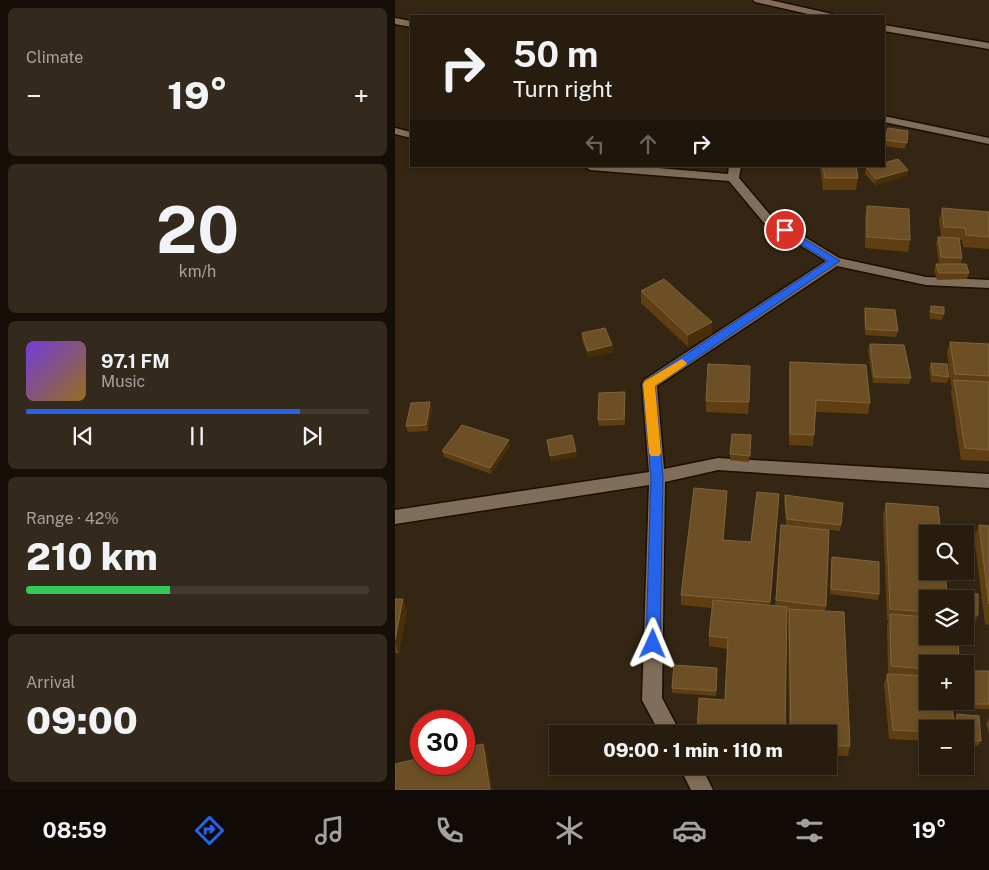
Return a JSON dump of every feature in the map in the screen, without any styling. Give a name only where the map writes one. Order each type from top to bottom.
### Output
[{"type":"street","points":[[758,0],[825,15]]},
{"type":"street","points":[[395,21],[410,24]]},
{"type":"street","points":[[885,28],[989,46]]},
{"type":"street","points":[[885,119],[989,141]]},
{"type":"street","points":[[395,131],[410,136]]},
{"type":"street","points":[[614,167],[734,172],[768,220],[835,261],[926,281],[989,284]]},
{"type":"street","points":[[666,725],[651,700],[657,477],[649,384],[835,261]]},
{"type":"street","points":[[395,517],[657,477],[718,464],[989,481]]},
{"type":"street","points":[[694,775],[703,790]]},
{"type":"building","points":[[888,128],[908,131],[907,143],[885,140]]},
{"type":"building","points":[[898,159],[908,170],[876,179],[866,167],[885,167],[885,163]]},
{"type":"building","points":[[823,167],[856,167],[858,178],[825,178]]},
{"type":"building","points":[[867,206],[909,209],[910,240],[867,237]]},
{"type":"building","points":[[942,208],[989,212],[989,237],[966,235],[965,228],[944,227]]},
{"type":"building","points":[[938,237],[959,238],[962,258],[941,257]]},
{"type":"building","points":[[936,264],[966,264],[969,273],[939,273]]},
{"type":"building","points":[[664,279],[712,322],[688,335],[641,291]]},
{"type":"building","points":[[931,306],[944,307],[944,314],[931,312]]},
{"type":"building","points":[[865,308],[895,310],[898,331],[866,329]]},
{"type":"building","points":[[605,328],[612,345],[588,351],[582,333]]},
{"type":"building","points":[[950,342],[989,344],[989,376],[955,374]]},
{"type":"building","points":[[870,344],[904,345],[911,378],[874,377]]},
{"type":"building","points":[[790,362],[866,365],[870,403],[816,400],[814,435],[790,434]]},
{"type":"building","points":[[931,363],[947,364],[949,377],[933,375]]},
{"type":"building","points":[[708,364],[750,366],[749,402],[706,401]]},
{"type":"building","points":[[954,380],[989,382],[989,450],[965,448]]},
{"type":"building","points":[[625,392],[624,419],[598,420],[599,393]]},
{"type":"building","points":[[430,402],[426,425],[406,426],[411,403]]},
{"type":"building","points":[[462,425],[509,440],[490,468],[442,451]]},
{"type":"building","points":[[732,434],[751,435],[750,456],[730,454]]},
{"type":"building","points":[[572,435],[576,451],[550,456],[547,440]]},
{"type":"building","points":[[694,488],[727,491],[723,540],[751,542],[757,492],[779,494],[770,602],[681,595]]},
{"type":"building","points":[[785,495],[843,503],[841,525],[787,519]]},
{"type":"building","points":[[886,503],[938,507],[940,525],[919,525],[919,580],[946,580],[947,590],[919,590],[919,611],[890,609]]},
{"type":"building","points":[[781,525],[829,530],[826,606],[776,600]]},
{"type":"building","points":[[979,525],[989,526],[989,604]]},
{"type":"building","points":[[832,557],[879,562],[879,594],[831,589]]},
{"type":"building","points":[[974,594],[978,594],[978,615],[974,615]]},
{"type":"building","points":[[395,599],[403,599],[395,640]]},
{"type":"building","points":[[713,600],[787,607],[785,725],[697,725],[699,698],[725,700],[728,638],[709,636]]},
{"type":"building","points":[[789,609],[844,612],[850,746],[837,746],[837,725],[791,725]]},
{"type":"building","points":[[890,614],[919,616],[919,645],[958,645],[959,655],[919,655],[919,668],[891,666]]},
{"type":"building","points":[[674,665],[717,668],[716,691],[672,688]]},
{"type":"building","points":[[974,671],[989,671],[989,704],[974,704]]},
{"type":"building","points":[[887,674],[919,676],[919,710],[952,710],[954,720],[919,720],[919,732],[893,730]]},
{"type":"building","points":[[957,714],[979,716],[981,741],[974,741],[974,720],[957,720]]},
{"type":"building","points":[[483,744],[490,790],[395,790],[395,764],[410,761],[410,775],[475,775],[475,746]]},
{"type":"slow traffic","points":[[655,453],[649,384],[682,363]]},
{"type":"route","points":[[653,644],[657,477],[649,384],[835,261],[785,230]]}]
